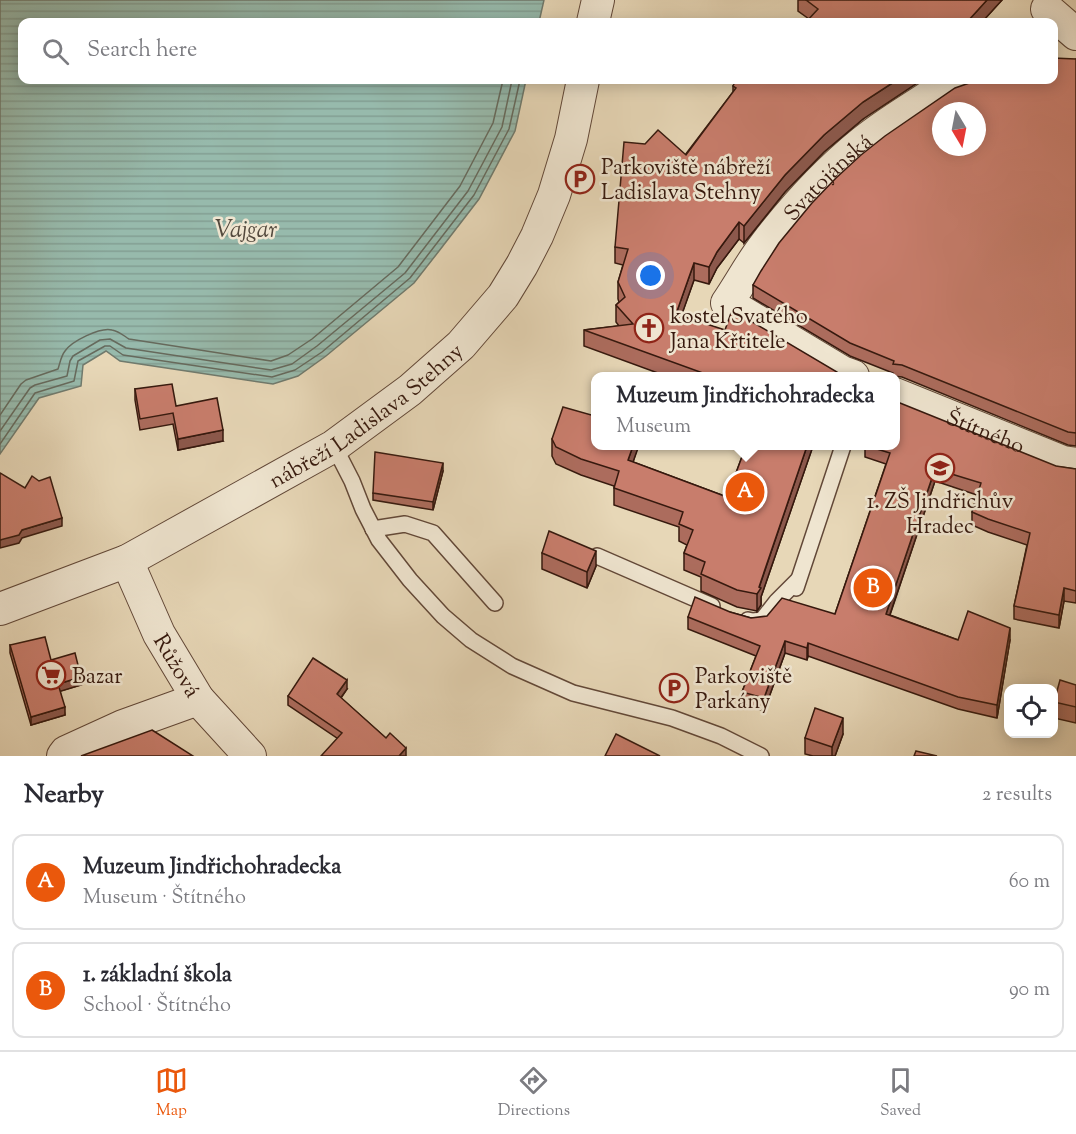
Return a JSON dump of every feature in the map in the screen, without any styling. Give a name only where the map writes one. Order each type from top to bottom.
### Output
[{"type":"street","points":[[594,18],[598,0]]},
{"type":"street","points":[[1058,21],[1076,34]]},
{"type":"street","name":"nábřeží Ladislava Stehny","points":[[0,609],[127,561],[334,446],[410,390],[461,345],[503,296],[537,236],[554,195],[571,139],[582,84]]},
{"type":"street","name":"Svatojánská","points":[[842,372],[727,303],[764,246],[812,189],[862,142],[946,84]]},
{"type":"street","name":"Štítného","points":[[900,396],[1063,462],[1076,464]]},
{"type":"street","name":"Růžová","points":[[127,561],[159,634],[198,699],[250,756]]},
{"type":"street","points":[[59,755],[123,726],[198,699]]},
{"type":"lane","points":[[334,446],[379,540],[410,580],[443,616],[471,640],[512,666],[573,693],[672,717],[721,736],[760,756]]},
{"type":"lane","points":[[791,602],[842,450]]},
{"type":"lane","points":[[373,529],[405,524],[433,533],[495,603]]},
{"type":"lane","points":[[597,556],[729,614],[753,621],[762,620],[798,580]]},
{"type":"water","name":"Vajgar","points":[[0,0],[544,0],[540,18],[18,18],[18,84],[525,84],[515,131],[479,199],[439,251],[414,283],[326,356],[298,376],[273,384],[120,361],[106,351],[83,365],[81,386],[39,398],[0,454]]},
{"type":"building","points":[[806,0],[987,0],[971,18],[810,18],[818,9]]},
{"type":"building","points":[[1058,58],[1076,59],[1076,433],[1068,432],[902,365],[893,364],[894,361],[850,343],[753,285],[779,243],[836,178],[885,136],[932,104],[932,156],[986,156],[986,102],[935,102],[955,88],[966,84],[1058,84]]},
{"type":"building","points":[[734,84],[891,84],[863,102],[824,135],[785,175],[744,226],[739,222],[709,267],[694,263],[676,314],[725,330],[732,310],[837,372],[700,372],[584,330],[633,324],[616,305],[625,297],[618,282],[628,249],[615,247],[624,142],[645,144],[658,130],[686,155],[736,88]]},
{"type":"building","points":[[172,384],[176,406],[217,398],[223,430],[178,439],[173,413],[140,419],[135,389]]},
{"type":"building","points":[[900,403],[1056,466],[1076,469],[1076,591],[1064,588],[1059,615],[1014,606],[1030,533],[972,512],[981,483],[935,469],[886,614],[958,640],[968,611],[1010,628],[997,705],[958,697],[808,643],[807,648],[785,641],[764,698],[742,692],[760,646],[688,617],[695,597],[751,618],[767,616],[782,598],[835,614],[890,453],[880,450],[900,450]]},
{"type":"building","points":[[563,407],[591,415],[591,450],[632,450],[628,460],[727,497],[745,450],[806,450],[759,587],[761,588],[757,594],[737,590],[701,574],[705,562],[684,553],[693,530],[679,524],[683,512],[614,488],[619,471],[581,459],[556,447],[552,439]]},
{"type":"building","points":[[375,452],[443,463],[433,502],[373,493]]},
{"type":"building","points":[[0,473],[25,488],[32,476],[39,481],[50,477],[62,518],[22,530],[19,535],[0,540]]},
{"type":"building","points":[[549,531],[596,551],[587,572],[542,553]]},
{"type":"building","points":[[45,637],[51,660],[75,653],[81,677],[58,684],[65,707],[31,717],[10,645]]},
{"type":"building","points":[[313,658],[347,680],[337,694],[386,738],[390,733],[406,748],[399,756],[321,756],[342,733],[288,696]]},
{"type":"building","points":[[1060,680],[1076,685],[1076,707],[1058,703]]},
{"type":"building","points":[[815,708],[843,718],[832,747],[805,738]]},
{"type":"building","points":[[152,730],[193,756],[81,756]]},
{"type":"building","points":[[616,734],[660,756],[605,756]]},
{"type":"building","points":[[916,751],[937,756],[914,756]]},
{"type":"place","name":"Parkoviště nábřeží Ladislava Stehny","points":[[580,179]]},
{"type":"place","name":"kostel Svatého Jana Křtitele","points":[[649,328]]},
{"type":"place","name":"1. ZŠ Jindřichův Hradec","points":[[940,468]]},
{"type":"place","name":"Muzeum Jindřichohradecka","points":[[745,492]]},
{"type":"place","name":"1. základní škola","points":[[873,588]]},
{"type":"place","name":"Bazar","points":[[51,675]]},
{"type":"place","name":"Parkoviště Parkány","points":[[674,688]]}]
